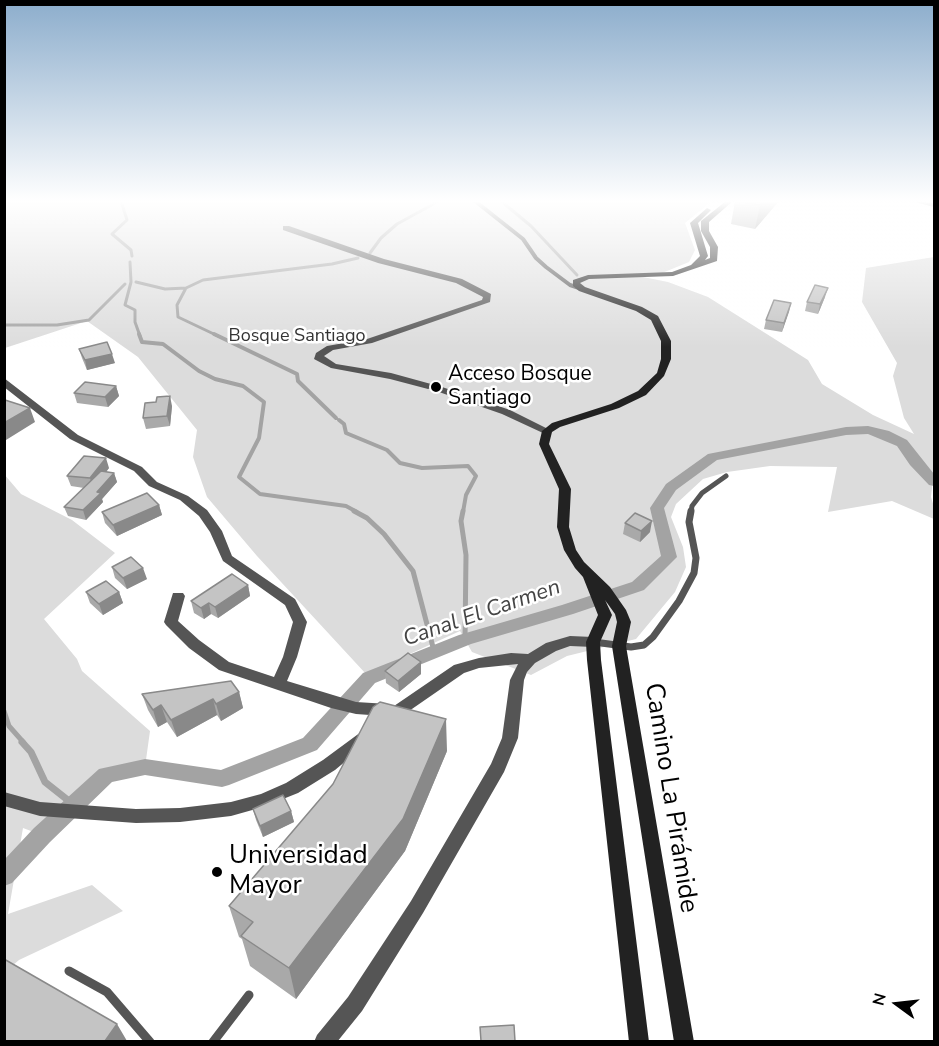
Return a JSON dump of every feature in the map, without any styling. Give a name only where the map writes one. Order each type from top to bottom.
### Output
[{"type":"street","points":[[349,250],[381,261],[459,281],[488,296],[486,302],[369,341],[330,348],[319,355],[319,359],[334,366],[392,376],[428,386]]},
{"type":"street","points":[[689,269],[701,261],[704,256],[702,250]]},
{"type":"street","points":[[442,390],[506,412],[547,431],[561,422],[634,398],[656,381],[665,367],[666,341],[655,318],[639,309],[582,290],[576,282],[588,277],[662,275],[689,269],[714,259],[714,250]]},
{"type":"street","points":[[4,381],[74,437],[138,469],[153,484],[184,498],[203,513],[216,531],[227,558],[290,602],[300,622],[290,657],[278,685]]},
{"type":"street","name":"Camino La Pirámide","points":[[547,431],[544,444],[546,452],[566,496],[563,527],[566,539],[579,565],[589,576],[613,614],[624,622],[620,646],[684,1041]]},
{"type":"street","points":[[178,596],[171,622],[194,644],[224,666],[331,702],[356,708],[398,711]]},
{"type":"street","points":[[613,614],[593,642],[639,1041]]},
{"type":"street","points":[[324,1041],[355,1004],[392,946],[498,767],[510,738],[517,680],[521,670],[530,659],[550,647],[570,641],[593,642]]},
{"type":"street","points":[[4,799],[40,810],[89,813],[180,815],[231,809],[263,800],[292,788],[328,765],[398,711],[459,669],[511,658],[530,659]]},
{"type":"lane","points":[[530,250],[546,267],[570,285],[582,290]]},
{"type":"lane","points":[[593,642],[637,647],[649,641],[679,601],[691,580],[696,565],[688,522],[692,506],[702,493],[726,476]]},
{"type":"lane","points":[[69,971],[107,992],[150,1041]]},
{"type":"lane","points":[[213,1041],[249,995]]},
{"type":"green space","name":"Bosque Santiago","points":[[4,250],[695,250],[689,262],[662,273],[628,274],[668,282],[708,297],[808,360],[822,384],[873,415],[914,434],[904,418],[893,376],[897,363],[862,302],[866,268],[934,257],[934,471],[931,497],[934,519],[892,501],[828,512],[837,467],[770,466],[727,472],[703,479],[676,504],[671,517],[683,547],[686,567],[675,592],[636,639],[567,656],[531,675],[472,652],[460,631],[366,674],[257,556],[207,497],[193,457],[197,430],[138,357],[87,321],[5,348]]},
{"type":"green space","points":[[4,474],[21,494],[72,520],[115,553],[44,619],[77,659],[82,671],[150,731],[145,767],[106,775],[59,827],[31,831],[23,828],[8,914],[92,885],[123,911],[19,960],[5,972]]},
{"type":"building","points":[[815,285],[828,288],[820,304],[807,302]]},
{"type":"building","points":[[774,300],[791,303],[784,323],[766,320]]},
{"type":"building","points":[[107,342],[112,354],[85,360],[79,349]]},
{"type":"building","points":[[85,382],[116,386],[105,397],[74,393]]},
{"type":"building","points":[[170,396],[167,416],[143,418],[145,403],[156,402],[157,397]]},
{"type":"building","points":[[5,400],[30,408],[4,423]]},
{"type":"building","points":[[84,456],[106,458],[90,478],[67,476]]},
{"type":"building","points":[[101,471],[114,473],[97,492],[101,493],[83,510],[64,507]]},
{"type":"building","points":[[147,493],[159,505],[113,525],[102,512]]},
{"type":"building","points":[[635,513],[652,521],[641,531],[625,523]]},
{"type":"building","points":[[131,557],[143,568],[123,578],[112,567]]},
{"type":"building","points":[[232,574],[248,585],[215,607],[209,603],[201,608],[191,601]]},
{"type":"building","points":[[106,581],[119,592],[99,604],[86,592]]},
{"type":"building","points":[[408,653],[421,662],[398,681],[385,671]]},
{"type":"building","points":[[231,681],[239,692],[216,704],[213,699],[171,720],[161,705],[153,710],[142,694]]},
{"type":"building","points":[[380,702],[446,719],[403,819],[289,968],[241,936],[253,922],[229,906],[333,784],[373,707]]},
{"type":"building","points":[[283,795],[291,811],[260,826],[253,809]]},
{"type":"building","points":[[4,959],[117,1024],[105,1041],[4,1041]]},
{"type":"building","points":[[514,1025],[515,1041],[481,1041],[480,1027]]},
{"type":"waterway","points":[[131,250],[132,256]]},
{"type":"waterway","points":[[553,250],[577,275]]},
{"type":"waterway","points":[[186,288],[203,280],[332,264],[358,258]]},
{"type":"waterway","points":[[130,262],[131,282],[125,305],[135,310],[135,322],[140,336]]},
{"type":"waterway","points":[[136,282],[165,289],[186,288]]},
{"type":"waterway","points":[[4,325],[57,325],[89,320],[125,284]]},
{"type":"waterway","points":[[186,288],[177,305],[178,317],[218,336]]},
{"type":"waterway","points":[[139,334],[142,342],[163,344],[199,371],[215,379],[243,386],[264,402],[259,438],[239,477],[260,494],[346,506],[357,512]]},
{"type":"waterway","points":[[214,334],[297,374],[298,381],[336,418]]},
{"type":"waterway","points":[[339,420],[344,424],[346,433],[387,450],[400,463],[422,468],[468,466],[476,476],[466,495],[463,512]]},
{"type":"waterway","name":"Canal El Carmen","points":[[4,876],[42,835],[106,775],[145,767],[222,779],[310,744],[369,678],[465,639],[567,610],[638,586],[669,557],[657,508],[671,487],[713,457],[846,431],[868,430],[884,434],[902,443],[915,462],[934,482]]},
{"type":"waterway","points":[[354,511],[367,518],[384,534],[413,571],[434,651]]},
{"type":"waterway","points":[[463,511],[461,521],[466,555],[465,639]]},
{"type":"waterway","points":[[4,711],[9,726],[24,743]]},
{"type":"waterway","points":[[22,742],[31,752],[45,782],[74,805]]},
{"type":"tunnel","points":[[428,386],[442,390]]},
{"type":"place","name":"Acceso Bosque Santiago","points":[[436,387]]},
{"type":"place","name":"Universidad Mayor","points":[[217,872]]}]
